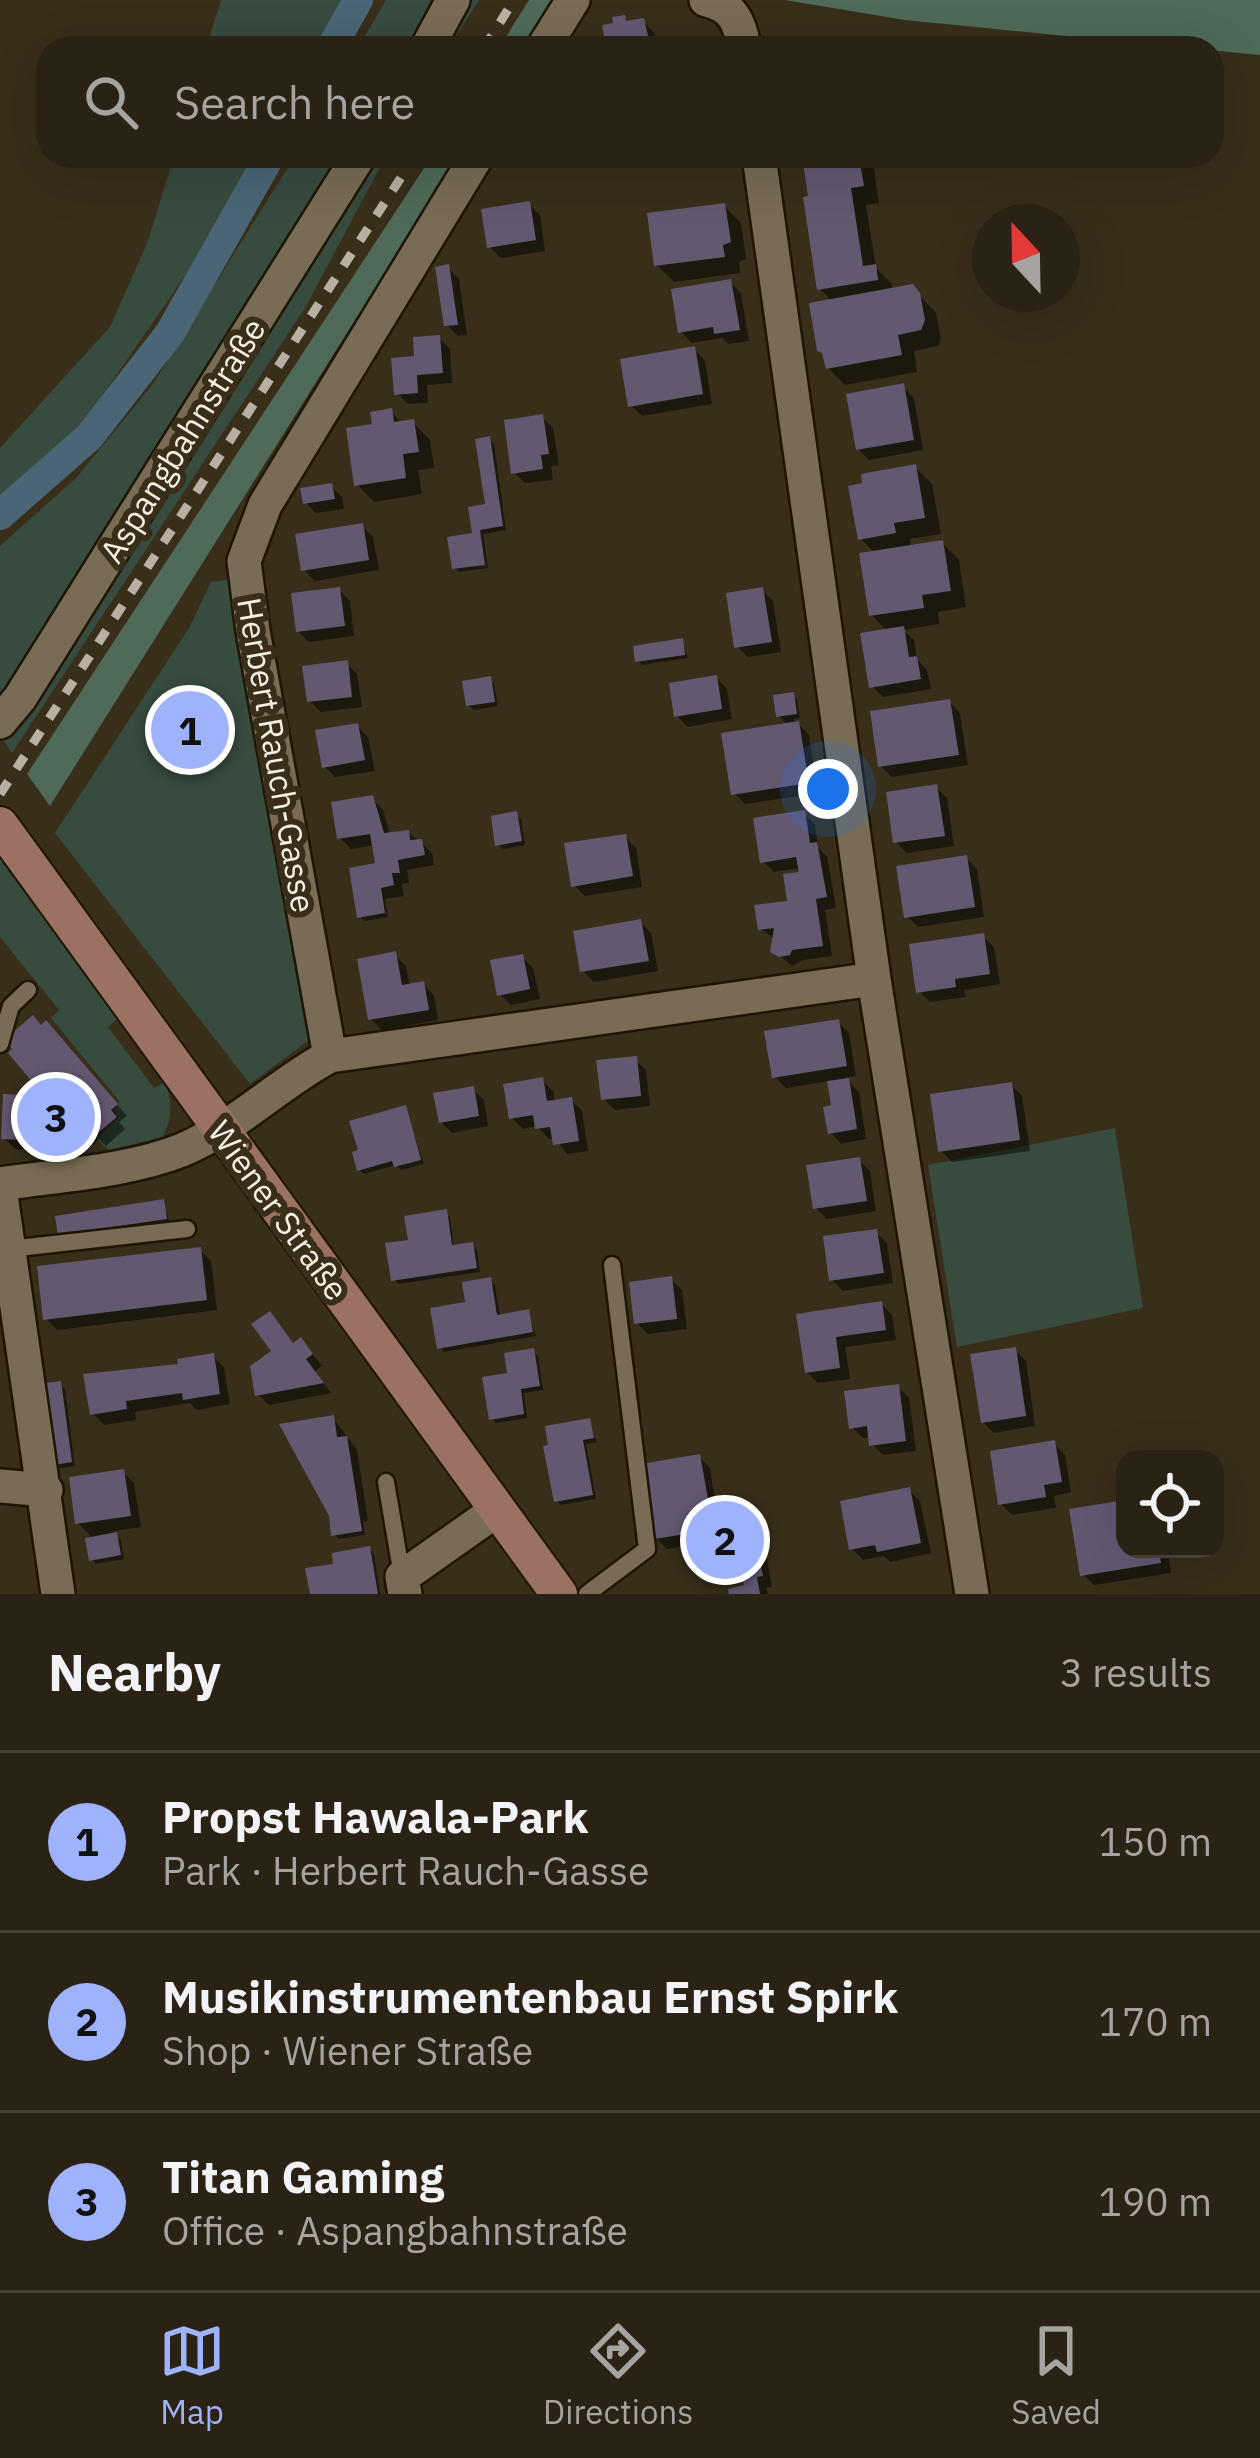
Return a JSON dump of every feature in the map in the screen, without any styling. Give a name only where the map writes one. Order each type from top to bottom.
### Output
[{"type":"main road","name":"Wiener Straße","points":[[0,825],[559,1594]]},
{"type":"street","points":[[434,36],[453,0]]},
{"type":"street","points":[[550,36],[573,0]]},
{"type":"street","points":[[706,0],[722,4],[735,15],[741,36]]},
{"type":"street","name":"Aspangbahnstraße","points":[[0,722],[33,678],[352,168]]},
{"type":"street","name":"Herbert Rauch-Gasse","points":[[330,1056],[244,561],[265,505],[470,168]]},
{"type":"street","points":[[761,168],[874,980],[972,1594]]},
{"type":"street","points":[[58,1594],[46,1490],[12,1345],[9,1249],[0,1186],[183,1149],[330,1056],[874,980]]},
{"type":"street","points":[[0,1486],[46,1490]]},
{"type":"street","points":[[403,1586],[497,1510]]},
{"type":"lane","points":[[0,1043],[10,1006],[28,989]]},
{"type":"lane","points":[[9,1249],[187,1229]]},
{"type":"lane","points":[[587,1594],[647,1549],[612,1264]]},
{"type":"lane","points":[[386,1482],[403,1586]]},
{"type":"green space","points":[[221,0],[341,0],[321,36],[210,36]]},
{"type":"green space","points":[[386,0],[479,0],[456,36],[365,36]]},
{"type":"green space","points":[[529,0],[557,0],[534,36],[506,36]]},
{"type":"green space","points":[[785,0],[1260,0],[1260,55],[1224,51],[1224,36],[1067,36],[905,20]]},
{"type":"green space","points":[[170,168],[246,168],[186,274],[81,427],[0,497],[0,448],[110,327],[148,241]]},
{"type":"green space","points":[[288,168],[380,168],[305,308],[12,753],[0,736],[0,546],[77,477],[153,384]]},
{"type":"green space","points":[[424,168],[450,168],[50,806],[27,774]]},
{"type":"green space","points":[[232,579],[309,1040],[250,1084],[55,833],[189,628],[211,582]]},
{"type":"green space","points":[[0,858],[118,1018],[108,1027],[154,1088],[165,1082],[170,1110],[163,1137],[109,1150],[96,1139],[119,1117],[113,1109],[120,1102],[51,1018],[59,1010],[0,937]]},
{"type":"green space","points":[[1115,1128],[1143,1308],[957,1347],[928,1165]]},
{"type":"building","points":[[612,17],[644,18],[648,36],[604,36],[602,25],[613,23]]},
{"type":"building","points":[[804,168],[861,168],[864,186],[851,188],[863,266],[876,264],[878,280],[817,290],[803,197],[808,196]]},
{"type":"building","points":[[530,201],[536,240],[487,248],[481,209]]},
{"type":"building","points":[[725,203],[731,242],[723,245],[725,257],[654,266],[647,213]]},
{"type":"building","points":[[449,264],[458,325],[444,326],[435,267]]},
{"type":"building","points":[[731,279],[740,330],[714,334],[713,327],[678,333],[671,289]]},
{"type":"building","points":[[913,284],[920,293],[925,320],[921,330],[898,335],[902,355],[826,369],[817,351],[809,303]]},
{"type":"building","points":[[440,335],[443,373],[417,375],[418,393],[394,395],[391,358],[414,356],[413,337]]},
{"type":"building","points":[[695,346],[703,394],[628,407],[620,359]]},
{"type":"building","points":[[904,383],[914,440],[856,450],[846,394]]},
{"type":"building","points":[[392,408],[394,422],[414,419],[419,452],[403,454],[406,478],[354,486],[346,428],[372,424],[370,412]]},
{"type":"building","points":[[543,414],[549,454],[541,455],[543,469],[511,474],[504,420]]},
{"type":"building","points":[[490,436],[503,526],[480,530],[485,565],[452,569],[447,537],[472,533],[468,507],[485,504],[475,439]]},
{"type":"building","points":[[916,464],[925,518],[894,523],[896,533],[858,540],[848,486],[862,483],[861,474]]},
{"type":"building","points":[[332,483],[335,499],[303,504],[300,488]]},
{"type":"building","points":[[363,523],[369,560],[301,571],[295,534]]},
{"type":"building","points":[[943,540],[951,591],[922,595],[924,608],[869,616],[859,553]]},
{"type":"building","points":[[340,587],[345,626],[296,632],[291,593]]},
{"type":"building","points":[[763,587],[772,642],[734,648],[726,593]]},
{"type":"building","points":[[904,626],[909,657],[917,656],[921,679],[869,688],[860,633]]},
{"type":"building","points":[[683,638],[685,655],[635,662],[633,646]]},
{"type":"building","points":[[348,660],[352,697],[307,702],[302,666]]},
{"type":"building","points":[[717,675],[722,709],[674,717],[669,683]]},
{"type":"building","points":[[491,676],[495,702],[466,706],[462,681]]},
{"type":"building","points":[[794,692],[797,714],[776,717],[773,695]]},
{"type":"building","points":[[950,699],[959,755],[878,767],[870,711]]},
{"type":"building","points":[[799,721],[809,783],[731,795],[721,733]]},
{"type":"building","points":[[358,723],[365,760],[322,768],[315,730]]},
{"type":"building","points":[[937,784],[945,836],[893,843],[886,792]]},
{"type":"building","points":[[373,795],[384,833],[409,830],[410,840],[422,839],[425,855],[398,860],[400,873],[392,873],[394,885],[381,888],[385,913],[357,918],[349,868],[375,863],[370,834],[337,839],[331,802]]},
{"type":"building","points":[[805,810],[810,843],[817,842],[827,897],[816,899],[823,946],[792,950],[779,957],[770,952],[774,928],[758,930],[754,905],[787,901],[783,874],[799,872],[796,857],[760,863],[753,818]]},
{"type":"building","points":[[517,811],[522,841],[495,846],[491,816]]},
{"type":"building","points":[[626,834],[633,876],[571,887],[564,843]]},
{"type":"building","points":[[967,855],[975,907],[904,918],[896,866]]},
{"type":"building","points":[[641,919],[649,961],[580,972],[573,931]]},
{"type":"building","points":[[984,933],[990,974],[955,979],[956,987],[916,993],[909,944]]},
{"type":"building","points":[[396,951],[402,985],[424,981],[429,1010],[368,1020],[357,959]]},
{"type":"building","points":[[523,954],[530,989],[497,996],[490,960]]},
{"type":"building","points":[[33,1015],[41,1025],[46,1020],[118,1104],[111,1110],[117,1117],[93,1137],[87,1129],[72,1142],[1,1139],[3,1094],[44,1096],[8,1053],[12,1049],[4,1040]]},
{"type":"building","points":[[839,1019],[847,1066],[772,1078],[764,1031]]},
{"type":"building","points":[[637,1056],[641,1096],[601,1100],[596,1060]]},
{"type":"building","points":[[543,1077],[547,1101],[572,1097],[579,1141],[553,1145],[550,1127],[535,1129],[533,1115],[509,1119],[503,1084]]},
{"type":"building","points":[[849,1078],[857,1129],[828,1134],[823,1107],[831,1105],[827,1081]]},
{"type":"building","points":[[1012,1082],[1020,1140],[938,1152],[930,1094]]},
{"type":"building","points":[[474,1086],[479,1116],[439,1123],[433,1093]]},
{"type":"building","points":[[406,1105],[421,1160],[394,1167],[392,1161],[357,1171],[352,1152],[358,1150],[349,1121]]},
{"type":"building","points":[[860,1157],[867,1201],[813,1209],[806,1165]]},
{"type":"building","points":[[164,1199],[167,1219],[58,1235],[55,1216]]},
{"type":"building","points":[[447,1209],[452,1245],[473,1242],[477,1268],[391,1281],[385,1243],[408,1240],[404,1216]]},
{"type":"building","points":[[877,1229],[884,1273],[829,1281],[823,1236]]},
{"type":"building","points":[[201,1247],[207,1300],[43,1320],[37,1266]]},
{"type":"building","points":[[672,1276],[677,1319],[634,1324],[629,1282]]},
{"type":"building","points":[[491,1277],[497,1315],[529,1309],[533,1332],[437,1349],[430,1308],[465,1302],[462,1282]]},
{"type":"building","points":[[882,1301],[886,1330],[836,1337],[840,1368],[805,1373],[796,1314]]},
{"type":"building","points":[[270,1311],[293,1343],[301,1337],[313,1354],[306,1359],[324,1383],[255,1396],[250,1366],[271,1351],[251,1324]]},
{"type":"building","points":[[1016,1347],[1026,1416],[981,1423],[970,1354]]},
{"type":"building","points":[[534,1348],[540,1386],[521,1389],[524,1414],[489,1420],[482,1377],[507,1373],[504,1353]]},
{"type":"building","points":[[214,1353],[220,1394],[183,1400],[182,1393],[126,1401],[127,1409],[90,1415],[83,1374],[178,1364],[177,1359]]},
{"type":"building","points":[[61,1381],[72,1462],[48,1466],[37,1384]]},
{"type":"building","points":[[899,1384],[906,1441],[869,1446],[867,1426],[849,1429],[844,1391]]},
{"type":"building","points":[[334,1415],[337,1437],[347,1436],[362,1531],[331,1536],[329,1516],[279,1424]]},
{"type":"building","points":[[590,1418],[594,1438],[583,1440],[593,1495],[554,1502],[543,1446],[548,1445],[545,1426]]},
{"type":"building","points":[[1055,1440],[1062,1482],[1044,1485],[1046,1497],[998,1505],[990,1451]]},
{"type":"building","points":[[700,1454],[708,1499],[721,1496],[724,1511],[742,1507],[744,1520],[752,1519],[763,1576],[757,1577],[760,1594],[729,1594],[728,1589],[744,1585],[738,1555],[691,1564],[686,1534],[654,1539],[641,1464]]},
{"type":"building","points":[[124,1469],[131,1516],[75,1524],[69,1477]]},
{"type":"building","points":[[910,1487],[921,1543],[877,1552],[875,1545],[849,1550],[840,1501]]},
{"type":"building","points":[[1116,1501],[1116,1558],[1160,1558],[1161,1563],[1080,1576],[1069,1509]]},
{"type":"building","points":[[117,1532],[121,1555],[89,1561],[85,1538]]},
{"type":"building","points":[[370,1546],[378,1594],[310,1594],[305,1568],[333,1564],[332,1553]]},
{"type":"waterway","points":[[338,36],[358,0]]},
{"type":"waterway","points":[[0,515],[89,437],[170,333],[263,168]]},
{"type":"railway","points":[[492,36],[514,0]]},
{"type":"railway","points":[[0,794],[407,168]]},
{"type":"place","name":"Propst Hawala-Park","points":[[190,730]]},
{"type":"place","name":"Titan Gaming","points":[[56,1117]]},
{"type":"place","name":"Musikinstrumentenbau Ernst Spirk","points":[[725,1540]]}]
